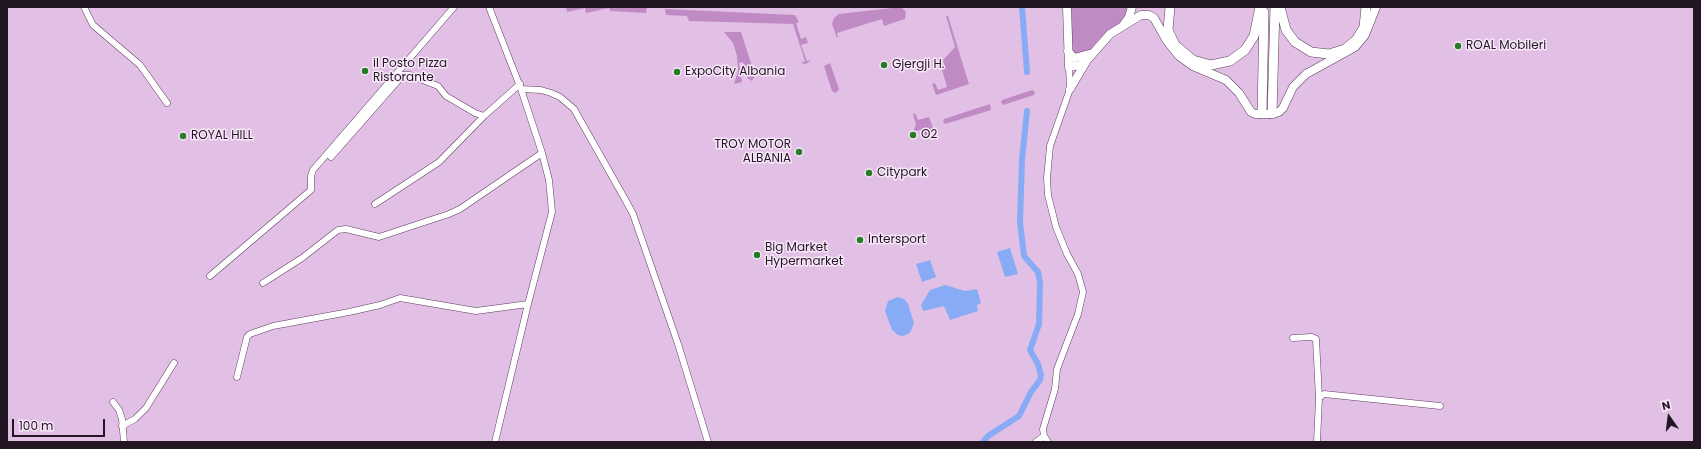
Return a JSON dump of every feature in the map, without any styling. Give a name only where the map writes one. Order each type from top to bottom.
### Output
[{"type":"highway","points":[[1170,7],[1168,30],[1175,45],[1193,60],[1211,65],[1230,61],[1245,50],[1254,36],[1260,7]]},
{"type":"highway","points":[[1262,114],[1264,7]]},
{"type":"highway","points":[[1272,114],[1275,7]]},
{"type":"highway","points":[[1280,7],[1286,30],[1295,42],[1310,52],[1329,54],[1345,49],[1356,40],[1364,27],[1366,7]]},
{"type":"main road","points":[[1067,7],[1067,50],[1069,67],[1080,65],[1088,59]]},
{"type":"main road","points":[[1067,50],[1072,57],[1079,58],[1090,54],[1129,17],[1132,7]]},
{"type":"main road","points":[[1144,7],[1154,18],[1167,41],[1179,56],[1193,66],[1226,80],[1239,93],[1251,112],[1262,114],[1279,112],[1283,108],[1293,87],[1306,74],[1355,47],[1365,35],[1376,7]]},
{"type":"main road","points":[[1118,29],[1145,14],[1154,18]]},
{"type":"main road","points":[[1070,89],[1096,48]]},
{"type":"street","points":[[84,7],[93,25],[140,65],[167,103]]},
{"type":"street","points":[[210,276],[311,190],[311,176],[313,170],[454,7]]},
{"type":"street","points":[[489,7],[520,87],[542,153],[549,180],[552,212],[495,442]]},
{"type":"street","points":[[1048,442],[1044,436],[1043,429],[1053,397],[1057,369],[1078,314],[1083,292],[1078,274],[1067,254],[1056,227],[1048,195],[1047,178],[1050,146],[1070,89],[1069,67]]},
{"type":"street","points":[[331,157],[401,77],[406,74],[438,86],[446,96],[475,113],[484,116]]},
{"type":"street","points":[[375,204],[439,162],[484,116],[520,87],[541,90],[560,97],[574,109],[633,214],[678,344],[708,442]]},
{"type":"street","points":[[263,283],[302,258],[338,230],[346,229],[379,238],[449,214],[460,209],[542,153]]},
{"type":"street","points":[[237,378],[247,337],[250,334],[273,326],[349,312],[380,305],[400,298],[476,311],[528,304]]},
{"type":"street","points":[[1293,338],[1312,337],[1316,339],[1319,398],[1317,442]]},
{"type":"street","points":[[122,426],[135,419],[146,408],[174,363]]},
{"type":"street","points":[[1319,398],[1327,394],[1440,406]]},
{"type":"street","points":[[113,402],[119,410],[124,442]]},
{"type":"street","points":[[1036,442],[1044,436]]},
{"type":"shaded area","points":[[566,7],[647,7],[646,13],[610,11],[609,8],[586,13],[585,8],[567,12]]},
{"type":"shaded area","points":[[901,7],[906,12],[905,19],[884,26],[882,19],[837,33],[837,38],[832,24],[834,18],[839,14]]},
{"type":"shaded area","points":[[1071,7],[1130,7],[1121,24],[1100,38],[1087,53],[1078,56],[1072,52]]},
{"type":"shaded area","points":[[665,9],[795,15],[799,22],[796,23],[801,39],[806,37],[808,43],[801,45],[807,61],[811,60],[806,64],[801,63],[805,61],[793,24],[689,21],[687,16],[666,15]]},
{"type":"shaded area","points":[[946,16],[948,16],[969,84],[936,95],[932,84],[935,83],[938,90],[947,87],[942,70],[945,67],[943,60],[955,47]]},
{"type":"shaded area","points":[[724,32],[741,32],[755,76],[752,81],[747,78],[743,62],[739,63],[742,82],[734,84],[738,71],[737,56],[733,43]]},
{"type":"shaded area","points":[[830,63],[839,89],[836,93],[832,91],[824,66]]},
{"type":"shaded area","points":[[1032,90],[1035,92],[1034,95],[1003,105],[1001,102],[1002,100]]},
{"type":"shaded area","points":[[990,104],[991,110],[945,124],[943,122],[944,119]]},
{"type":"shaded area","points":[[915,113],[918,120],[929,117],[933,128],[927,137],[923,137],[924,132],[922,130],[913,131],[916,125],[913,114]]},
{"type":"water","points":[[1010,248],[1018,274],[1005,277],[997,252]]},
{"type":"water","points":[[930,260],[936,277],[922,282],[916,264]]},
{"type":"water","points":[[945,285],[965,291],[977,289],[981,303],[977,305],[978,311],[950,320],[944,306],[923,311],[921,305],[930,290]]},
{"type":"water","points":[[898,297],[904,299],[908,304],[914,323],[910,333],[903,336],[898,335],[892,330],[885,311],[888,301]]},
{"type":"waterway","points":[[1022,7],[1027,72]]},
{"type":"waterway","points":[[983,442],[988,436],[1019,416],[1031,392],[1040,380],[1041,375],[1038,364],[1030,350],[1039,324],[1040,283],[1038,272],[1024,256],[1020,222],[1022,160],[1027,111]]},
{"type":"place","name":"ROAL Mobileri","points":[[1458,46]]},
{"type":"place","name":"Gjergji H.","points":[[884,65]]},
{"type":"place","name":"il Posto Pizza Ristorante","points":[[365,71]]},
{"type":"place","name":"ExpoCity Albania","points":[[677,72]]},
{"type":"place","name":"O2","points":[[913,135]]},
{"type":"place","name":"ROYAL HILL","points":[[183,136]]},
{"type":"place","name":"TROY MOTOR ALBANIA","points":[[799,152]]},
{"type":"place","name":"Citypark","points":[[869,173]]},
{"type":"place","name":"Intersport","points":[[860,240]]},
{"type":"place","name":"Big Market Hypermarket","points":[[757,255]]}]
